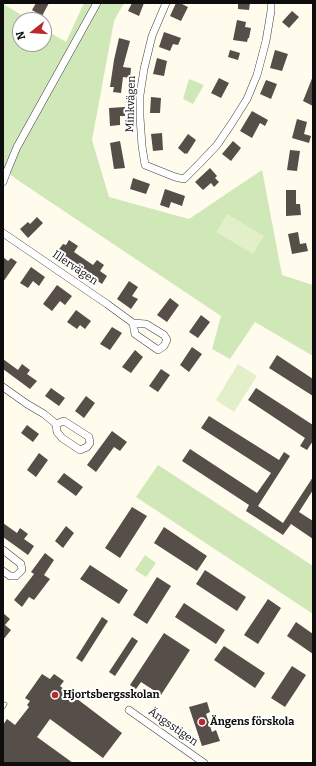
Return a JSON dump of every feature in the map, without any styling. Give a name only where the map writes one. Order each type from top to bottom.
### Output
[{"type":"street","points":[[3,182],[17,147],[97,3]]},
{"type":"street","name":"Minkvägen","points":[[166,3],[152,36],[144,69],[140,95],[142,146],[145,166],[184,178],[217,145],[247,99],[257,76],[266,41],[271,3]]},
{"type":"street","name":"Illervägen","points":[[3,233],[133,323],[146,324],[164,335],[167,340],[164,346],[158,350],[136,334],[133,323]]},
{"type":"street","points":[[3,387],[44,414],[56,424],[58,432],[62,438],[80,450],[87,447],[90,443],[89,437],[64,421],[56,424]]},
{"type":"street","points":[[3,550],[21,564],[22,570],[16,576],[10,576],[3,571]]},
{"type":"street","name":"Ängsstigen","points":[[129,710],[204,763]]},
{"type":"green space","points":[[84,3],[124,3],[114,21],[92,140],[109,197],[189,219],[262,170],[282,275],[313,285],[313,356],[255,322],[230,359],[212,349],[221,316],[3,169],[3,4],[16,12],[12,12],[12,52],[52,52],[52,34],[66,42]]},
{"type":"green space","points":[[189,79],[204,85],[193,104],[183,99]]},
{"type":"green space","points":[[227,214],[264,236],[253,254],[216,232]]},
{"type":"green space","points":[[238,364],[257,376],[234,412],[216,400]]},
{"type":"green space","points":[[158,465],[313,566],[313,614],[136,497]]},
{"type":"green space","points":[[145,555],[156,563],[146,577],[135,570]]},
{"type":"building","points":[[36,3],[49,3],[44,12],[35,12],[32,10]]},
{"type":"building","points":[[132,3],[144,3],[139,16],[128,11]]},
{"type":"building","points":[[176,3],[180,3],[188,7],[181,21],[170,16]]},
{"type":"building","points":[[238,3],[250,3],[249,10],[238,9]]},
{"type":"building","points":[[292,11],[299,17],[289,28],[282,22]]},
{"type":"building","points":[[237,20],[246,22],[245,27],[251,28],[247,42],[233,40]]},
{"type":"building","points":[[164,32],[181,38],[178,45],[173,44],[170,51],[159,47]]},
{"type":"building","points":[[119,38],[130,41],[123,67],[131,68],[130,78],[123,77],[121,93],[113,92],[114,87],[110,87]]},
{"type":"building","points":[[230,50],[240,53],[238,60],[228,57]]},
{"type":"building","points":[[275,50],[288,54],[282,71],[270,68]]},
{"type":"building","points":[[157,58],[167,61],[164,76],[153,74]]},
{"type":"building","points":[[313,76],[313,106],[303,101]]},
{"type":"building","points":[[219,78],[229,83],[221,98],[211,93]]},
{"type":"building","points":[[266,80],[277,84],[271,99],[260,94]]},
{"type":"building","points":[[151,97],[161,98],[160,113],[150,113]]},
{"type":"building","points":[[125,107],[125,116],[120,116],[120,125],[110,126],[109,108]]},
{"type":"building","points":[[252,111],[268,120],[265,126],[260,123],[252,138],[240,131]]},
{"type":"building","points":[[297,119],[307,122],[304,134],[311,136],[309,143],[292,138]]},
{"type":"building","points":[[162,133],[163,150],[153,151],[151,134]]},
{"type":"building","points":[[188,134],[196,140],[187,154],[185,154],[178,148]]},
{"type":"building","points":[[120,141],[125,168],[114,169],[110,143]]},
{"type":"building","points":[[233,141],[241,148],[231,161],[222,154]]},
{"type":"building","points":[[290,150],[300,151],[297,171],[287,170]]},
{"type":"building","points":[[210,168],[217,176],[215,178],[219,182],[214,187],[211,183],[203,190],[195,182]]},
{"type":"building","points":[[133,178],[150,184],[146,194],[130,189]]},
{"type":"building","points":[[165,189],[185,196],[182,206],[171,202],[169,208],[160,205]]},
{"type":"building","points":[[286,190],[296,190],[296,204],[300,204],[301,215],[286,216]]},
{"type":"building","points":[[37,217],[43,223],[28,238],[20,229],[28,222],[30,224]]},
{"type":"building","points":[[298,232],[300,244],[306,243],[308,251],[292,254],[288,234]]},
{"type":"building","points":[[69,240],[78,246],[74,252],[93,265],[97,260],[104,265],[100,271],[107,276],[102,284],[57,252],[63,244],[66,245]]},
{"type":"building","points":[[3,257],[8,261],[11,258],[17,262],[3,282]]},
{"type":"building","points":[[31,267],[45,277],[39,286],[33,281],[28,288],[20,283]]},
{"type":"building","points":[[129,281],[138,287],[132,296],[138,299],[131,309],[117,299]]},
{"type":"building","points":[[57,285],[72,296],[65,305],[60,301],[52,311],[43,304]]},
{"type":"building","points":[[170,298],[179,305],[167,322],[157,315]]},
{"type":"building","points":[[76,310],[91,321],[85,329],[80,325],[77,329],[67,322]]},
{"type":"building","points":[[201,315],[210,322],[198,338],[189,332]]},
{"type":"building","points":[[112,327],[122,333],[110,350],[100,344]]},
{"type":"building","points":[[192,347],[202,354],[189,372],[180,365]]},
{"type":"building","points":[[135,350],[143,357],[131,373],[122,367]]},
{"type":"building","points":[[277,355],[313,379],[313,396],[269,368]]},
{"type":"building","points":[[3,359],[18,370],[22,364],[30,370],[27,374],[37,381],[30,389],[3,369]]},
{"type":"building","points":[[161,369],[170,375],[158,392],[149,386]]},
{"type":"building","points":[[51,388],[65,398],[59,406],[45,396]]},
{"type":"building","points":[[256,388],[313,425],[313,441],[307,450],[300,446],[305,438],[248,400]]},
{"type":"building","points":[[86,396],[95,403],[84,418],[75,411]]},
{"type":"building","points":[[209,416],[279,460],[284,452],[290,456],[258,506],[283,523],[313,477],[313,490],[299,512],[313,521],[313,539],[291,524],[283,535],[246,511],[249,505],[182,461],[190,449],[257,493],[271,473],[201,428]]},
{"type":"building","points":[[27,425],[39,434],[33,442],[21,433]]},
{"type":"building","points":[[112,431],[127,442],[120,451],[114,447],[96,472],[87,465]]},
{"type":"building","points":[[39,453],[48,460],[36,477],[27,470]]},
{"type":"building","points":[[64,473],[83,487],[76,496],[57,482]]},
{"type":"building","points":[[132,507],[147,516],[120,558],[105,548]]},
{"type":"building","points":[[3,523],[17,533],[20,528],[28,534],[24,539],[34,546],[28,555],[3,537]]},
{"type":"building","points":[[66,526],[74,533],[63,548],[55,541]]},
{"type":"building","points":[[164,527],[207,556],[197,571],[154,543]]},
{"type":"building","points":[[45,553],[54,560],[44,575],[50,579],[34,600],[29,597],[22,607],[14,600],[34,574],[31,572]]},
{"type":"building","points":[[90,565],[128,590],[119,604],[80,579]]},
{"type":"building","points":[[205,570],[246,597],[237,611],[196,584]]},
{"type":"building","points":[[157,577],[171,586],[147,624],[133,615]]},
{"type":"building","points":[[268,599],[281,608],[258,644],[244,635]]},
{"type":"building","points":[[184,603],[225,630],[216,644],[175,617]]},
{"type":"building","points":[[3,613],[10,619],[5,625],[11,630],[3,640]]},
{"type":"building","points":[[102,617],[108,621],[82,662],[76,658]]},
{"type":"building","points":[[296,622],[313,634],[313,654],[287,636]]},
{"type":"building","points":[[164,633],[190,650],[161,695],[141,682],[136,689],[130,685]]},
{"type":"building","points":[[132,637],[138,641],[115,676],[109,672]]},
{"type":"building","points":[[224,646],[265,673],[255,688],[214,660]]},
{"type":"building","points":[[292,666],[306,675],[285,707],[271,698]]},
{"type":"building","points":[[42,674],[50,679],[54,674],[64,681],[60,686],[122,733],[103,758],[50,719],[37,737],[73,763],[3,763],[3,725],[7,719],[15,725],[29,707],[27,705],[30,701],[25,698]]},
{"type":"building","name":"Ängens förskola","points":[[207,702],[210,712],[206,714],[212,732],[216,730],[220,741],[202,746],[189,707]]},
{"type":"place","name":"Hjortsbergsskolan","points":[[55,695]]},
{"type":"place","name":"Ängens förskola","points":[[202,722]]}]
